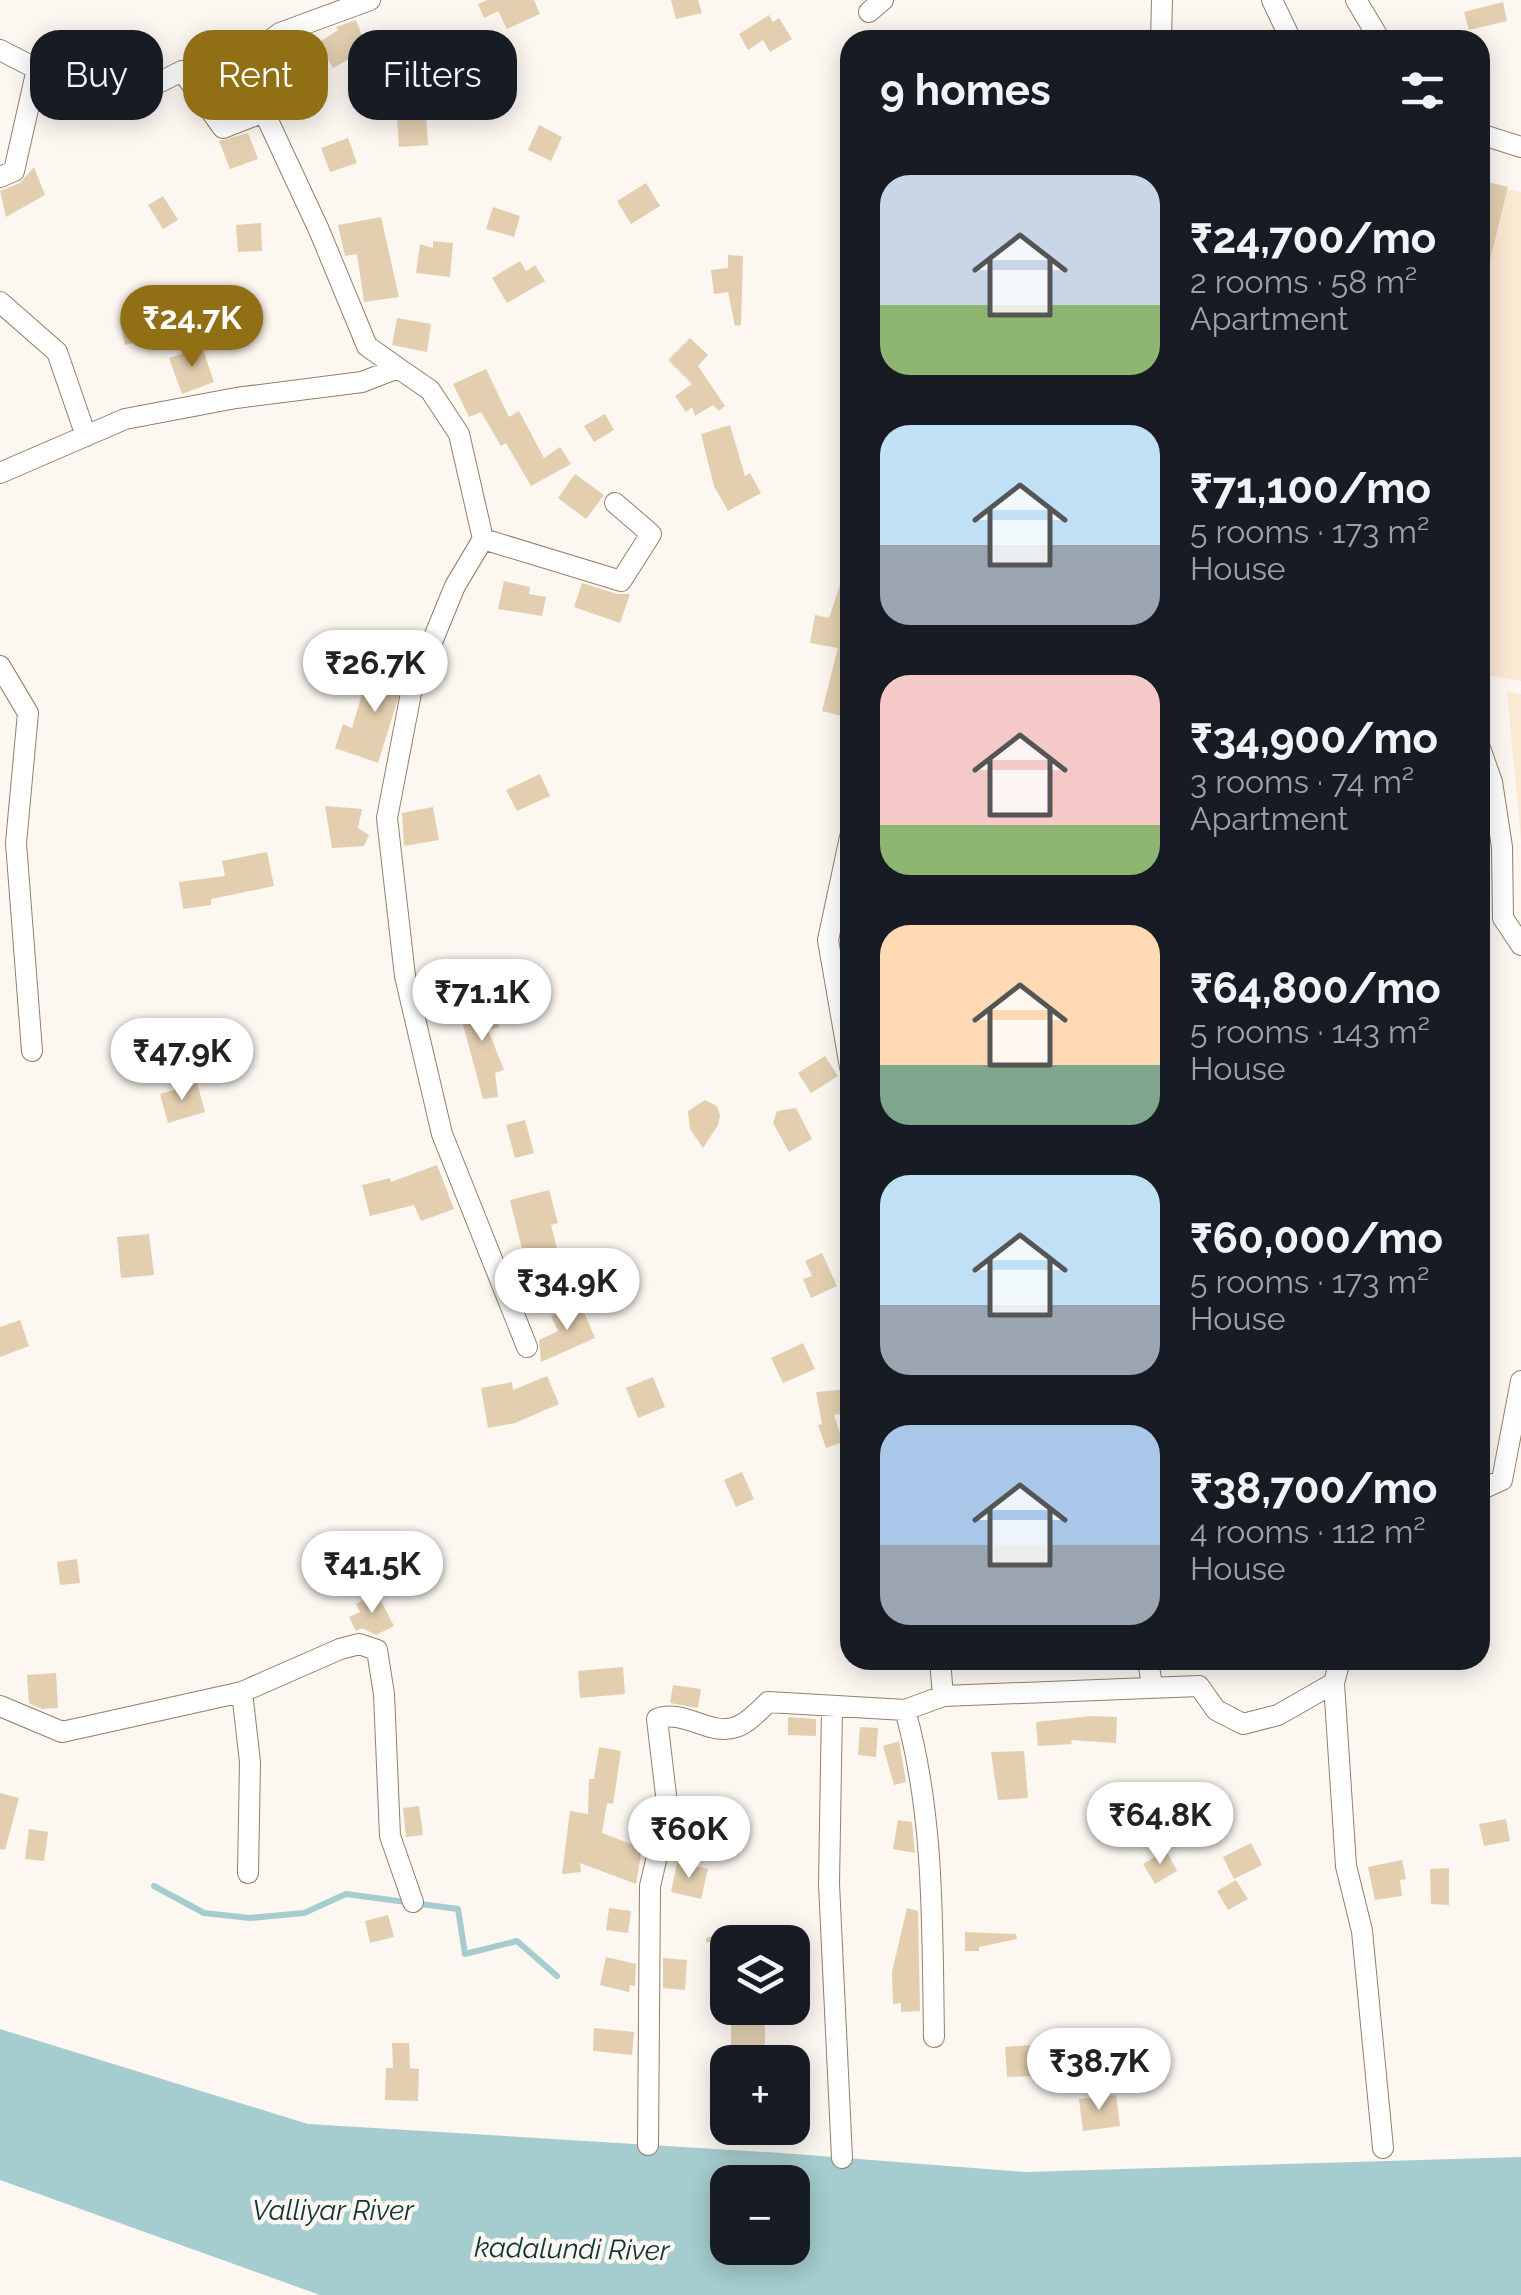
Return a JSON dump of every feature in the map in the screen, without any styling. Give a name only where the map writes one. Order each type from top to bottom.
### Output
[{"type":"street","points":[[288,30],[370,0]]},
{"type":"street","points":[[1161,30],[1162,0]]},
{"type":"street","points":[[1272,0],[1286,30]]},
{"type":"street","points":[[1356,0],[1374,30]]},
{"type":"street","points":[[0,50],[30,66]]},
{"type":"street","points":[[0,177],[14,171],[30,97]]},
{"type":"street","points":[[217,120],[223,128],[244,120]]},
{"type":"street","points":[[268,120],[320,230],[367,346],[430,390],[459,434],[483,538],[455,586],[411,692],[387,818],[405,976],[442,1134],[527,1347]]},
{"type":"street","points":[[1490,137],[1521,147]]},
{"type":"street","points":[[0,302],[57,352],[86,436]]},
{"type":"street","points":[[0,473],[125,419],[236,398],[362,382],[398,368]]},
{"type":"street","points":[[483,538],[621,581],[651,534],[615,503]]},
{"type":"street","points":[[0,666],[28,713],[16,843],[32,1051]]},
{"type":"street","points":[[1490,776],[1502,848],[1503,918],[1521,944]]},
{"type":"street","points":[[840,884],[828,940],[840,1010]]},
{"type":"street","points":[[1512,1482],[1521,1381]]},
{"type":"street","points":[[0,1706],[62,1732],[242,1692],[358,1644],[377,1650],[384,1694],[390,1836],[413,1902]]},
{"type":"street","points":[[941,1670],[943,1696]]},
{"type":"street","points":[[1150,1670],[1152,1686]]},
{"type":"street","points":[[1337,1670],[1334,1683],[1346,1866],[1362,1930],[1382,2148]]},
{"type":"street","points":[[648,2145],[650,1886],[664,1826],[666,1795],[657,1719],[668,1714],[729,1730],[741,1726],[768,1702],[905,1710],[943,1696],[1200,1686],[1216,1710],[1243,1724],[1278,1715],[1334,1683]]},
{"type":"street","points":[[242,1692],[250,1762],[248,1873]]},
{"type":"street","points":[[832,1708],[829,1884],[842,2158]]},
{"type":"street","points":[[905,1710],[916,1748],[930,1854],[934,2037]]},
{"type":"shaded area","points":[[1490,186],[1521,192],[1521,681],[1490,676]]},
{"type":"shaded area","points":[[1507,691],[1521,694],[1521,839]]},
{"type":"water","name":"Valliyar River","points":[[0,2029],[308,2124],[1026,2172],[1521,2157],[1521,2295],[320,2295],[0,2180]]},
{"type":"building","points":[[487,0],[534,0],[540,14],[507,29],[498,11],[484,18],[478,4]]},
{"type":"building","points":[[671,0],[698,0],[702,13],[676,19]]},
{"type":"building","points":[[1503,2],[1507,21],[1469,30],[1464,12]]},
{"type":"building","points":[[769,15],[773,22],[779,18],[792,39],[770,52],[763,40],[748,50],[739,34]]},
{"type":"building","points":[[356,20],[360,30],[348,30],[348,60],[333,68],[328,60],[328,36],[338,30],[336,27]]},
{"type":"building","points":[[397,120],[426,120],[428,145],[399,147]]},
{"type":"building","points":[[539,125],[562,137],[551,161],[528,150]]},
{"type":"building","points":[[248,133],[258,159],[230,169],[219,141]]},
{"type":"building","points":[[348,138],[357,163],[330,172],[321,148]]},
{"type":"building","points":[[34,167],[45,195],[6,217],[0,191],[20,183]]},
{"type":"building","points":[[1490,182],[1508,187],[1490,260]]},
{"type":"building","points":[[646,183],[660,206],[631,224],[617,201]]},
{"type":"building","points":[[163,196],[178,220],[163,229],[148,205]]},
{"type":"building","points":[[493,207],[520,216],[514,237],[486,229]]},
{"type":"building","points":[[381,217],[399,297],[364,302],[357,254],[345,256],[338,225]]},
{"type":"building","points":[[261,223],[262,251],[238,252],[236,225]]},
{"type":"building","points":[[433,241],[453,243],[450,277],[416,273],[420,244],[433,248]]},
{"type":"building","points":[[728,255],[743,256],[741,325],[735,326],[728,292],[714,294],[711,270],[728,268]]},
{"type":"building","points":[[520,261],[526,271],[535,265],[545,281],[507,303],[492,278]]},
{"type":"building","points":[[152,312],[158,338],[125,345],[119,319]]},
{"type":"building","points":[[397,318],[431,324],[427,352],[392,345]]},
{"type":"building","points":[[690,338],[708,355],[698,366],[725,406],[719,411],[713,405],[695,416],[692,407],[686,412],[675,396],[692,384],[668,360]]},
{"type":"building","points":[[202,347],[214,382],[182,394],[169,358]]},
{"type":"building","points":[[486,369],[509,417],[519,411],[544,458],[560,447],[571,464],[531,486],[506,443],[501,446],[481,412],[469,417],[453,384]]},
{"type":"building","points":[[605,414],[614,430],[594,442],[584,426]]},
{"type":"building","points":[[730,425],[745,476],[750,473],[761,493],[728,511],[714,486],[701,434]]},
{"type":"building","points":[[575,474],[604,495],[586,519],[558,498]]},
{"type":"building","points":[[504,581],[530,587],[529,594],[546,597],[542,616],[498,609]]},
{"type":"building","points":[[582,583],[630,594],[620,623],[574,607]]},
{"type":"building","points":[[840,585],[840,716],[822,711],[838,648],[810,643],[815,615],[829,618]]},
{"type":"building","points":[[398,651],[411,657],[378,763],[335,748],[343,724],[352,728],[363,691],[377,696]]},
{"type":"building","points":[[540,774],[550,796],[517,811],[506,790]]},
{"type":"building","points":[[325,806],[362,809],[358,828],[369,835],[364,846],[332,848]]},
{"type":"building","points":[[433,807],[439,840],[404,846],[402,813]]},
{"type":"building","points":[[267,852],[274,886],[183,909],[179,882],[225,876],[222,861]]},
{"type":"building","points":[[492,998],[499,1027],[488,1030],[504,1070],[495,1073],[498,1097],[483,1099],[458,1006]]},
{"type":"building","points":[[825,1056],[838,1076],[811,1093],[798,1073]]},
{"type":"building","points":[[197,1083],[205,1112],[168,1123],[160,1094]]},
{"type":"building","points":[[705,1100],[717,1106],[720,1115],[703,1148],[690,1129],[688,1111]]},
{"type":"building","points":[[796,1108],[812,1139],[789,1152],[773,1123],[777,1111]]},
{"type":"building","points":[[525,1120],[534,1153],[515,1158],[506,1125]]},
{"type":"building","points":[[437,1165],[454,1209],[421,1221],[414,1205],[370,1216],[362,1185],[390,1178],[391,1182]]},
{"type":"building","points":[[549,1190],[558,1223],[551,1225],[558,1253],[525,1261],[510,1200]]},
{"type":"building","points":[[149,1234],[154,1275],[121,1278],[117,1237]]},
{"type":"building","points":[[822,1253],[837,1286],[811,1298],[803,1279],[812,1276],[805,1261]]},
{"type":"building","points":[[580,1303],[595,1338],[541,1362],[539,1340],[558,1331],[551,1316]]},
{"type":"building","points":[[20,1320],[29,1346],[0,1357],[0,1327]]},
{"type":"building","points":[[803,1343],[815,1369],[783,1383],[771,1358]]},
{"type":"building","points":[[547,1376],[559,1404],[515,1423],[488,1428],[481,1388],[512,1382],[513,1390]]},
{"type":"building","points":[[653,1377],[665,1407],[638,1418],[626,1388]]},
{"type":"building","points":[[840,1390],[840,1414],[834,1415],[840,1443],[826,1448],[818,1425],[822,1424],[816,1392]]},
{"type":"building","points":[[742,1472],[754,1499],[736,1507],[724,1480]]},
{"type":"building","points":[[77,1559],[80,1583],[60,1585],[57,1562]]},
{"type":"building","points":[[377,1593],[394,1626],[376,1635],[362,1628],[356,1631],[349,1617],[360,1612],[356,1604]]},
{"type":"building","points":[[623,1667],[625,1694],[580,1698],[578,1671]]},
{"type":"building","points":[[56,1673],[58,1708],[42,1709],[29,1703],[27,1675]]},
{"type":"building","points":[[673,1685],[701,1689],[698,1708],[670,1703]]},
{"type":"building","points":[[788,1717],[816,1719],[816,1736],[788,1735]]},
{"type":"building","points":[[1117,1717],[1116,1743],[1071,1740],[1072,1744],[1038,1746],[1036,1722]]},
{"type":"building","points":[[860,1727],[878,1728],[876,1757],[858,1755]]},
{"type":"building","points":[[899,1741],[906,1782],[894,1785],[883,1746]]},
{"type":"building","points":[[599,1747],[621,1751],[613,1804],[607,1803],[602,1833],[642,1848],[636,1884],[580,1863],[581,1872],[562,1874],[570,1811],[588,1814],[589,1779],[594,1779]]},
{"type":"building","points":[[1024,1751],[1028,1798],[998,1800],[991,1752]]},
{"type":"building","points":[[0,1793],[19,1798],[5,1850],[0,1849]]},
{"type":"building","points":[[419,1806],[423,1835],[406,1837],[403,1808]]},
{"type":"building","points":[[1506,1819],[1510,1841],[1484,1846],[1479,1824]]},
{"type":"building","points":[[898,1820],[912,1822],[915,1853],[893,1849]]},
{"type":"building","points":[[29,1829],[48,1832],[44,1861],[25,1859]]},
{"type":"building","points":[[1251,1843],[1262,1865],[1234,1879],[1223,1857]]},
{"type":"building","points":[[1166,1850],[1177,1871],[1155,1884],[1143,1864]]},
{"type":"building","points":[[1402,1860],[1406,1879],[1400,1880],[1402,1896],[1375,1900],[1368,1867]]},
{"type":"building","points":[[677,1863],[708,1869],[701,1899],[671,1892]]},
{"type":"building","points":[[1449,1868],[1449,1905],[1431,1904],[1430,1869]]},
{"type":"building","points":[[1236,1880],[1248,1899],[1228,1910],[1217,1891]]},
{"type":"building","points":[[609,1908],[631,1911],[628,1933],[606,1930]]},
{"type":"building","points":[[907,1908],[918,1911],[920,2011],[901,2012],[901,2003],[893,2004],[892,1972]]},
{"type":"building","points":[[388,1915],[394,1937],[370,1943],[365,1921]]},
{"type":"building","points":[[965,1932],[1016,1934],[1017,1939],[979,1947],[979,1951],[965,1951]]},
{"type":"building","points":[[606,1957],[636,1964],[635,1986],[630,1985],[629,1992],[600,1985]]},
{"type":"building","points":[[663,1958],[687,1960],[685,1990],[663,1988]]},
{"type":"building","points":[[731,2025],[765,2025],[765,2045],[731,2045]]},
{"type":"building","points":[[594,2028],[634,2032],[632,2055],[593,2051]]},
{"type":"building","points":[[392,2043],[409,2043],[410,2068],[419,2069],[418,2101],[385,2100],[386,2068],[393,2068]]},
{"type":"building","points":[[1033,2045],[1035,2076],[1007,2077],[1005,2047]]},
{"type":"building","points":[[1116,2095],[1120,2126],[1083,2131],[1079,2099]]},
{"type":"waterway","points":[[154,1886],[204,1913],[250,1918],[304,1913],[346,1894],[458,1909],[465,1954],[517,1941],[557,1976]]},
{"type":"water label","name":"kadalundi River","points":[[572,2249]]}]
